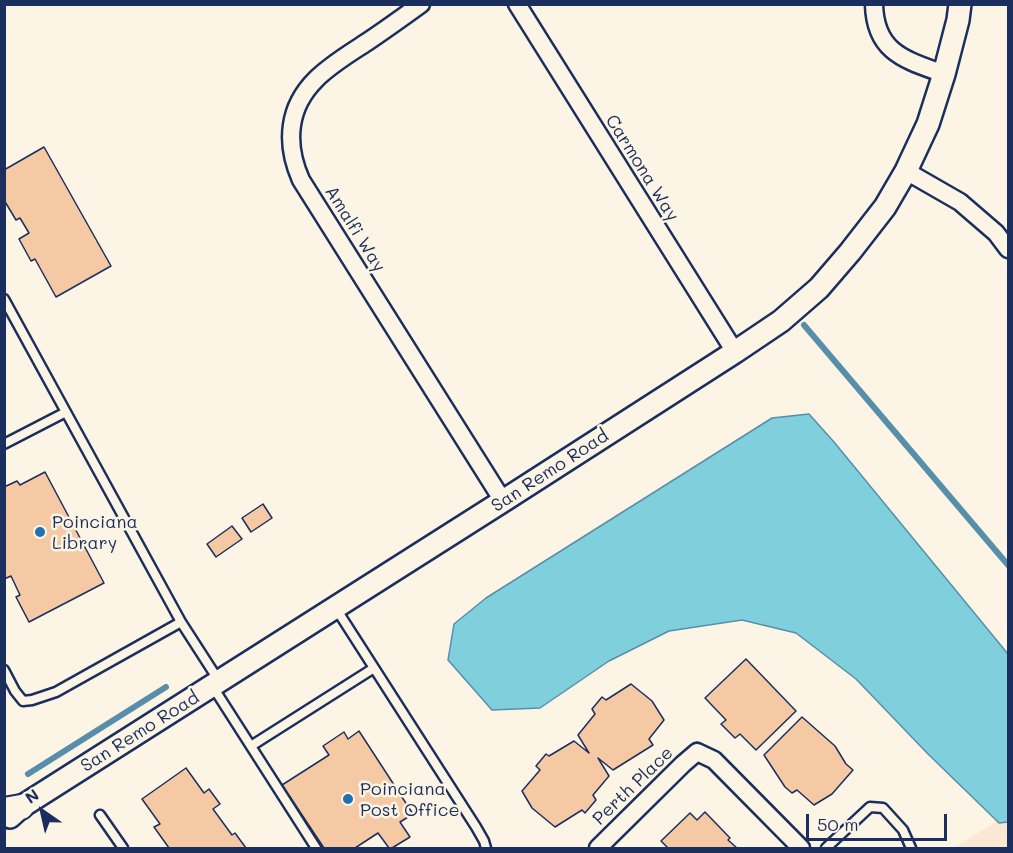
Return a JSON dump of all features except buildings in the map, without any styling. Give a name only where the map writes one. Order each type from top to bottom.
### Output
[{"type":"street","name":"Amalfi Way","points":[[421,4],[336,62],[305,92],[293,117],[292,156],[301,180],[503,501]]},
{"type":"street","name":"Carmona Way","points":[[517,4],[735,352]]},
{"type":"street","points":[[874,4],[877,28],[884,43],[894,53],[905,60],[944,74]]},
{"type":"street","name":"San Remo Road","points":[[10,813],[503,501],[781,321],[819,288],[850,252],[885,207],[906,171],[928,124],[944,74],[960,4]]},
{"type":"street","points":[[906,171],[960,202],[996,233],[1008,249]]},
{"type":"street","name":"Perth Place","points":[[598,849],[682,764],[697,752],[714,760],[801,849]]},
{"type":"lane","points":[[4,299],[251,746],[316,849]]},
{"type":"lane","points":[[4,444],[66,412]]},
{"type":"lane","points":[[335,607],[476,827],[485,845]]},
{"type":"lane","points":[[4,670],[23,701],[32,700],[56,692],[181,621]]},
{"type":"lane","points":[[251,746],[374,668]]},
{"type":"lane","points":[[826,849],[870,807],[883,808],[903,830],[911,849]]},
{"type":"lane","points":[[100,815],[123,849]]},
{"type":"shaded area","points":[[997,821],[999,823],[1008,822],[1008,848],[954,848]]},
{"type":"water","points":[[809,414],[1008,654],[1008,822],[999,823],[856,679],[796,633],[742,620],[669,631],[609,661],[540,708],[492,710],[448,660],[454,624],[486,598],[772,418]]},
{"type":"waterway","points":[[804,325],[1008,565]]},
{"type":"waterway","points":[[28,774],[166,687]]},
{"type":"place","name":"Poinciana Library","points":[[40,532]]},
{"type":"place","name":"Poinciana Post Office","points":[[348,799]]}]
